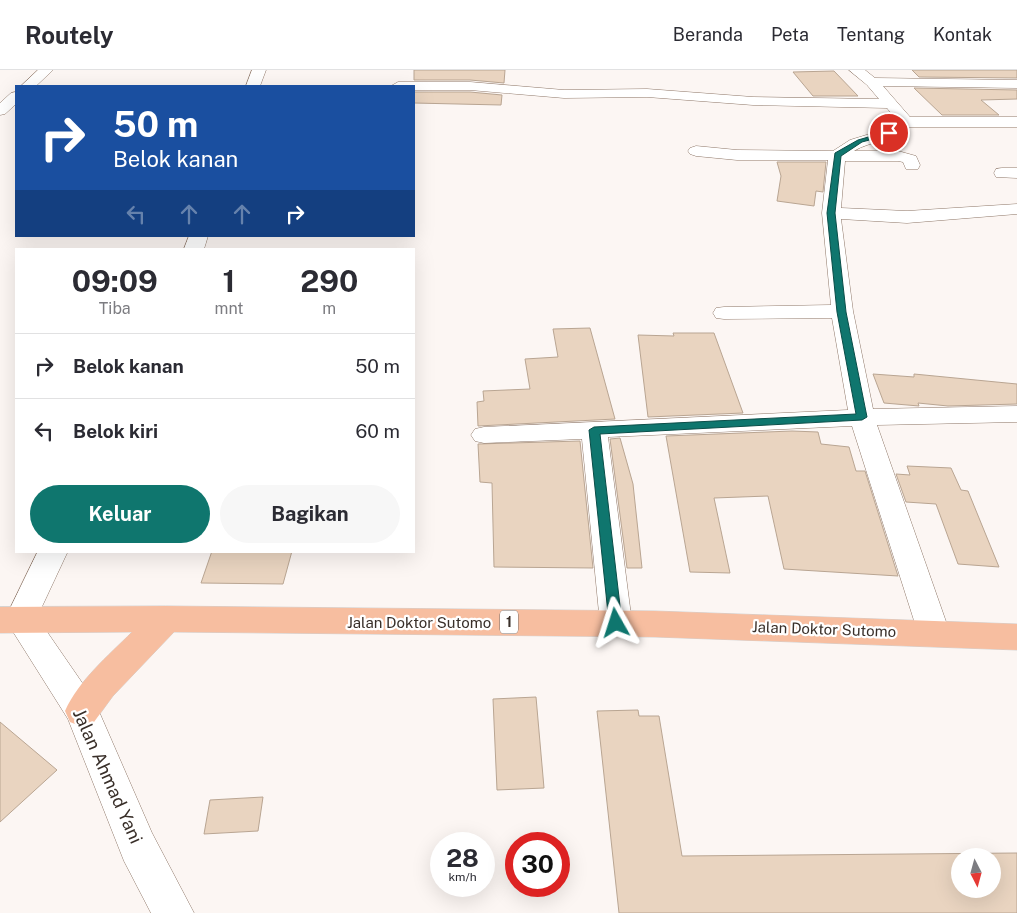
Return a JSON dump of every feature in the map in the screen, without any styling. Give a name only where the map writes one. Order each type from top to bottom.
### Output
[{"type":"highway","name":"Jalan Doktor Sutomo","points":[[10,619],[616,623],[1017,637]]},
{"type":"highway","points":[[82,711],[101,686],[166,619]]},
{"type":"street","points":[[29,85],[46,70]]},
{"type":"street","points":[[252,85],[259,70]]},
{"type":"street","points":[[864,76],[1017,84]]},
{"type":"street","points":[[864,76],[906,122],[1017,122]]},
{"type":"street","points":[[415,86],[470,86],[564,94],[648,93],[753,101],[890,104]]},
{"type":"street","points":[[0,111],[15,97]]},
{"type":"street","points":[[837,155],[860,141],[902,128],[906,122]]},
{"type":"street","points":[[696,151],[737,155],[898,156],[910,159],[912,165]]},
{"type":"street","points":[[837,155],[831,213],[842,312],[862,417],[934,633]]},
{"type":"street","points":[[831,213],[907,217],[1017,209]]},
{"type":"street","points":[[724,313],[842,312]]},
{"type":"street","points":[[484,435],[862,417],[1017,414]]},
{"type":"street","points":[[594,430],[616,623]]},
{"type":"street","points":[[10,619],[52,553]]},
{"type":"street","name":"Jalan Ahmad Yani","points":[[10,619],[82,711],[138,847],[173,913]]},
{"type":"building","points":[[414,70],[505,70],[504,83],[470,80],[414,80]]},
{"type":"building","points":[[912,70],[1017,70],[1017,78],[919,77]]},
{"type":"building","points":[[834,71],[858,96],[813,96],[793,72]]},
{"type":"building","points":[[914,88],[1017,90],[1017,99],[981,100],[999,115],[942,115]]},
{"type":"building","points":[[415,92],[470,92],[502,95],[501,105],[415,103]]},
{"type":"building","points":[[777,162],[826,162],[823,192],[816,191],[814,206],[777,201],[781,176]]},
{"type":"building","points":[[590,328],[615,419],[478,426],[477,402],[484,401],[483,391],[530,389],[525,359],[558,357],[553,329]]},
{"type":"building","points":[[673,333],[714,333],[743,413],[648,417],[638,335],[674,336]]},
{"type":"building","points":[[873,374],[914,377],[914,374],[1017,384],[1017,404],[948,406],[918,403],[919,406],[884,403]]},
{"type":"building","points":[[792,431],[818,432],[821,444],[849,447],[856,471],[865,471],[898,576],[784,569],[768,496],[714,498],[730,573],[690,572],[666,436]]},
{"type":"building","points":[[620,438],[633,484],[642,568],[627,568],[610,439]]},
{"type":"building","points":[[580,441],[593,568],[494,567],[492,483],[480,482],[478,444]]},
{"type":"building","points":[[907,466],[951,468],[961,490],[968,491],[999,567],[958,564],[936,504],[906,502],[896,474],[910,475]]},
{"type":"building","points":[[211,553],[291,553],[283,584],[201,583]]},
{"type":"building","points":[[536,697],[544,788],[497,790],[493,699]]},
{"type":"building","points":[[638,710],[639,716],[659,716],[682,856],[951,854],[951,898],[1001,898],[1001,853],[1017,853],[1017,913],[619,913],[597,711]]},
{"type":"building","points":[[0,722],[57,770],[0,822]]},
{"type":"building","points":[[263,797],[258,831],[204,834],[210,800]]},
{"type":"route","points":[[616,623],[594,430],[862,417],[842,312],[831,213],[836,158],[837,155],[860,141],[889,133]]}]
